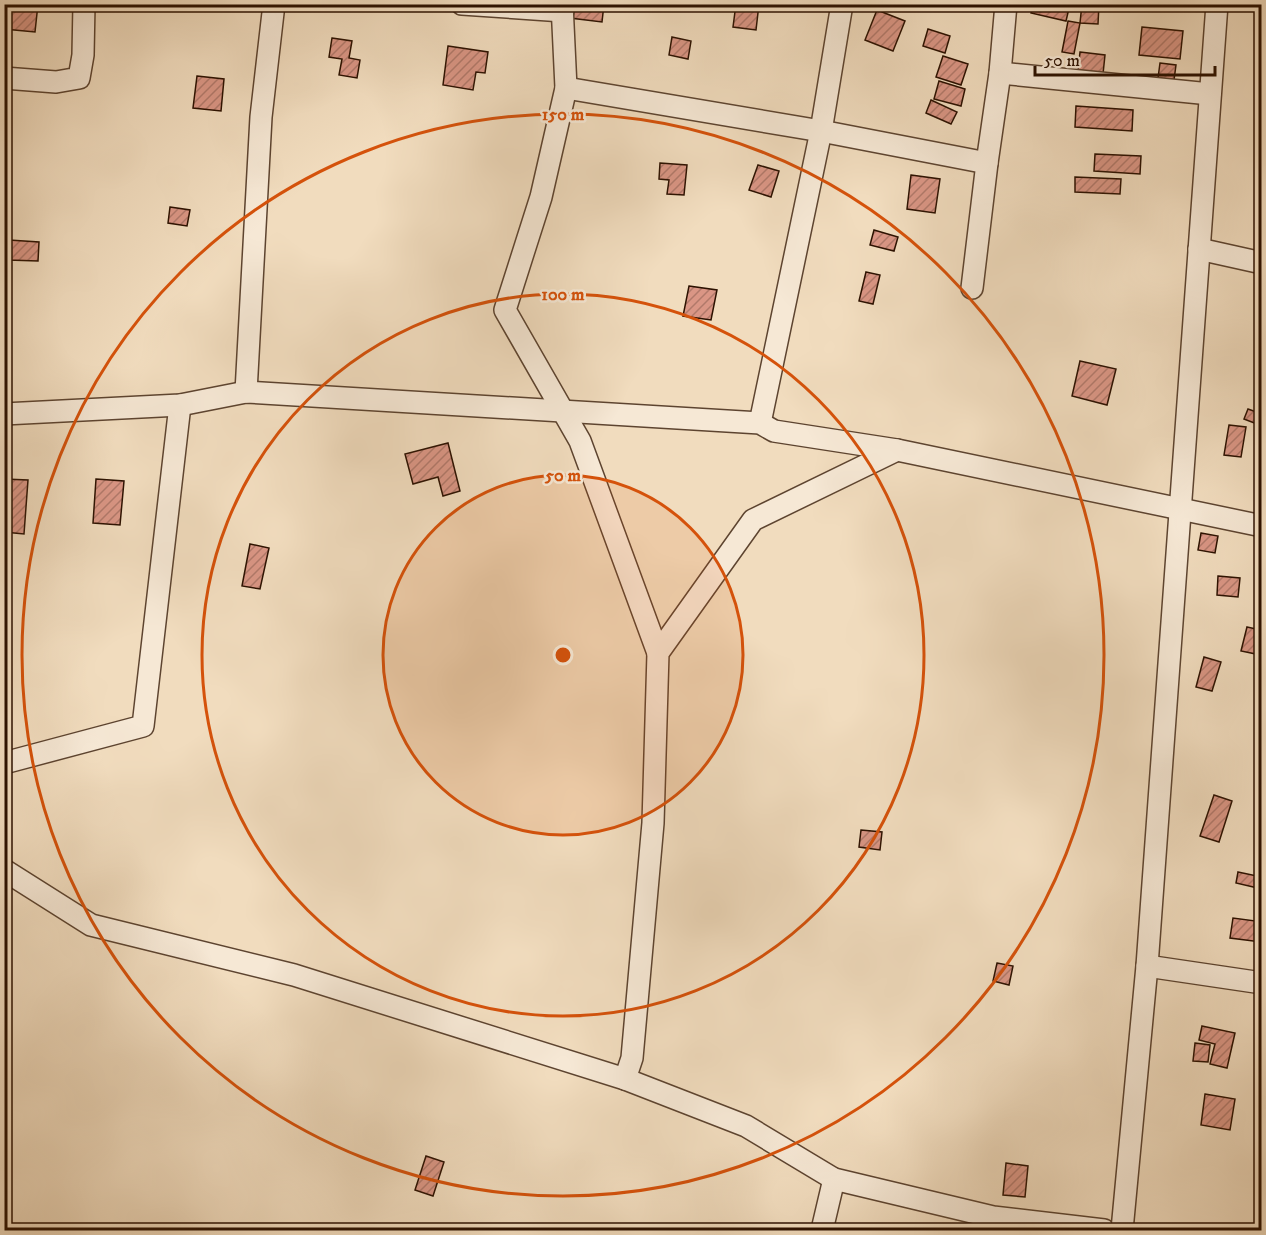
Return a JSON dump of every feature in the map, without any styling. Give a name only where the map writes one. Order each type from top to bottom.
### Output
[{"type":"street","points":[[4,78],[56,82],[79,78],[83,55],[84,4]]},
{"type":"street","points":[[246,392],[261,117],[274,4]]},
{"type":"street","points":[[462,4],[562,8],[566,88],[541,197],[505,310],[580,441],[658,653],[653,823],[632,1058],[625,1079]]},
{"type":"street","points":[[760,423],[821,131],[842,4]]},
{"type":"street","points":[[972,288],[1000,74],[1006,4]]},
{"type":"street","points":[[1122,1230],[1147,966],[1217,4]]},
{"type":"street","points":[[1000,74],[1210,94]]},
{"type":"street","points":[[566,88],[821,131],[987,163]]},
{"type":"street","points":[[1199,249],[1262,263]]},
{"type":"street","points":[[4,414],[180,405],[246,392],[760,423],[774,431],[897,450],[1262,526]]},
{"type":"street","points":[[4,763],[143,726],[180,405]]},
{"type":"street","points":[[658,653],[753,520],[897,450]]},
{"type":"street","points":[[4,870],[91,925],[294,975],[625,1079],[746,1126],[834,1179],[993,1217],[1104,1230]]},
{"type":"street","points":[[1147,966],[1262,983]]},
{"type":"street","points":[[822,1230],[834,1179]]},
{"type":"building","points":[[4,4],[38,4],[35,32],[4,29]]},
{"type":"building","points":[[571,4],[604,4],[602,22],[570,18]]},
{"type":"building","points":[[736,4],[759,4],[756,30],[733,27]]},
{"type":"building","points":[[1033,4],[1070,4],[1066,21],[1031,13]]},
{"type":"building","points":[[1082,4],[1099,4],[1098,24],[1080,23]]},
{"type":"building","points":[[877,10],[905,21],[893,51],[865,40]]},
{"type":"building","points":[[1068,21],[1080,23],[1074,54],[1062,52]]},
{"type":"building","points":[[1142,27],[1183,31],[1180,59],[1139,55]]},
{"type":"building","points":[[928,29],[950,36],[945,53],[923,46]]},
{"type":"building","points":[[672,37],[691,41],[688,59],[669,55]]},
{"type":"building","points":[[332,38],[352,41],[349,58],[360,60],[357,78],[339,75],[342,59],[329,57]]},
{"type":"building","points":[[448,46],[488,52],[485,73],[476,72],[473,90],[443,85]]},
{"type":"building","points":[[1080,52],[1105,55],[1103,74],[1078,71]]},
{"type":"building","points":[[943,56],[968,64],[961,85],[936,77]]},
{"type":"building","points":[[1160,63],[1176,65],[1174,80],[1158,78]]},
{"type":"building","points":[[197,76],[224,79],[221,111],[193,108]]},
{"type":"building","points":[[939,81],[965,89],[961,106],[934,99]]},
{"type":"building","points":[[931,100],[957,112],[951,124],[926,113]]},
{"type":"building","points":[[1076,106],[1133,110],[1132,131],[1075,127]]},
{"type":"building","points":[[1095,154],[1141,156],[1140,174],[1094,171]]},
{"type":"building","points":[[660,163],[687,165],[684,195],[667,194],[669,180],[659,179]]},
{"type":"building","points":[[758,165],[779,171],[771,197],[749,190]]},
{"type":"building","points":[[911,175],[940,179],[935,213],[907,209]]},
{"type":"building","points":[[1075,177],[1121,179],[1120,194],[1075,192]]},
{"type":"building","points":[[170,207],[190,210],[187,226],[168,223]]},
{"type":"building","points":[[874,230],[898,237],[894,251],[870,245]]},
{"type":"building","points":[[9,240],[39,242],[38,261],[8,260]]},
{"type":"building","points":[[866,272],[880,275],[873,304],[859,301]]},
{"type":"building","points":[[689,286],[717,290],[711,320],[683,316]]},
{"type":"building","points":[[1080,361],[1116,369],[1107,405],[1072,396]]},
{"type":"building","points":[[1248,409],[1262,414],[1262,426],[1244,419]]},
{"type":"building","points":[[1229,425],[1246,427],[1241,457],[1224,455]]},
{"type":"building","points":[[448,443],[460,491],[443,496],[438,477],[413,484],[405,454]]},
{"type":"building","points":[[4,479],[28,480],[24,534],[4,532]]},
{"type":"building","points":[[96,479],[124,481],[120,525],[93,523]]},
{"type":"building","points":[[1201,533],[1218,536],[1215,553],[1198,550]]},
{"type":"building","points":[[250,544],[269,548],[260,589],[242,586]]},
{"type":"building","points":[[1218,576],[1240,578],[1238,597],[1217,595]]},
{"type":"building","points":[[1247,627],[1261,630],[1256,654],[1241,651]]},
{"type":"building","points":[[1204,657],[1221,662],[1212,691],[1196,687]]},
{"type":"building","points":[[1214,795],[1232,801],[1219,842],[1200,836]]},
{"type":"building","points":[[861,830],[882,832],[880,850],[859,847]]},
{"type":"building","points":[[1238,872],[1262,877],[1262,889],[1236,883]]},
{"type":"building","points":[[1259,892],[1262,892],[1261,942],[1230,938],[1233,918],[1255,921]]},
{"type":"building","points":[[997,963],[1013,966],[1009,985],[993,981]]},
{"type":"building","points":[[1202,1026],[1235,1033],[1227,1068],[1210,1064],[1215,1044],[1199,1040]]},
{"type":"building","points":[[1195,1043],[1210,1045],[1208,1062],[1193,1061]]},
{"type":"building","points":[[1205,1094],[1235,1099],[1230,1130],[1201,1125]]},
{"type":"building","points":[[426,1156],[444,1162],[433,1196],[415,1190]]},
{"type":"building","points":[[1006,1163],[1028,1166],[1025,1197],[1003,1195]]}]
